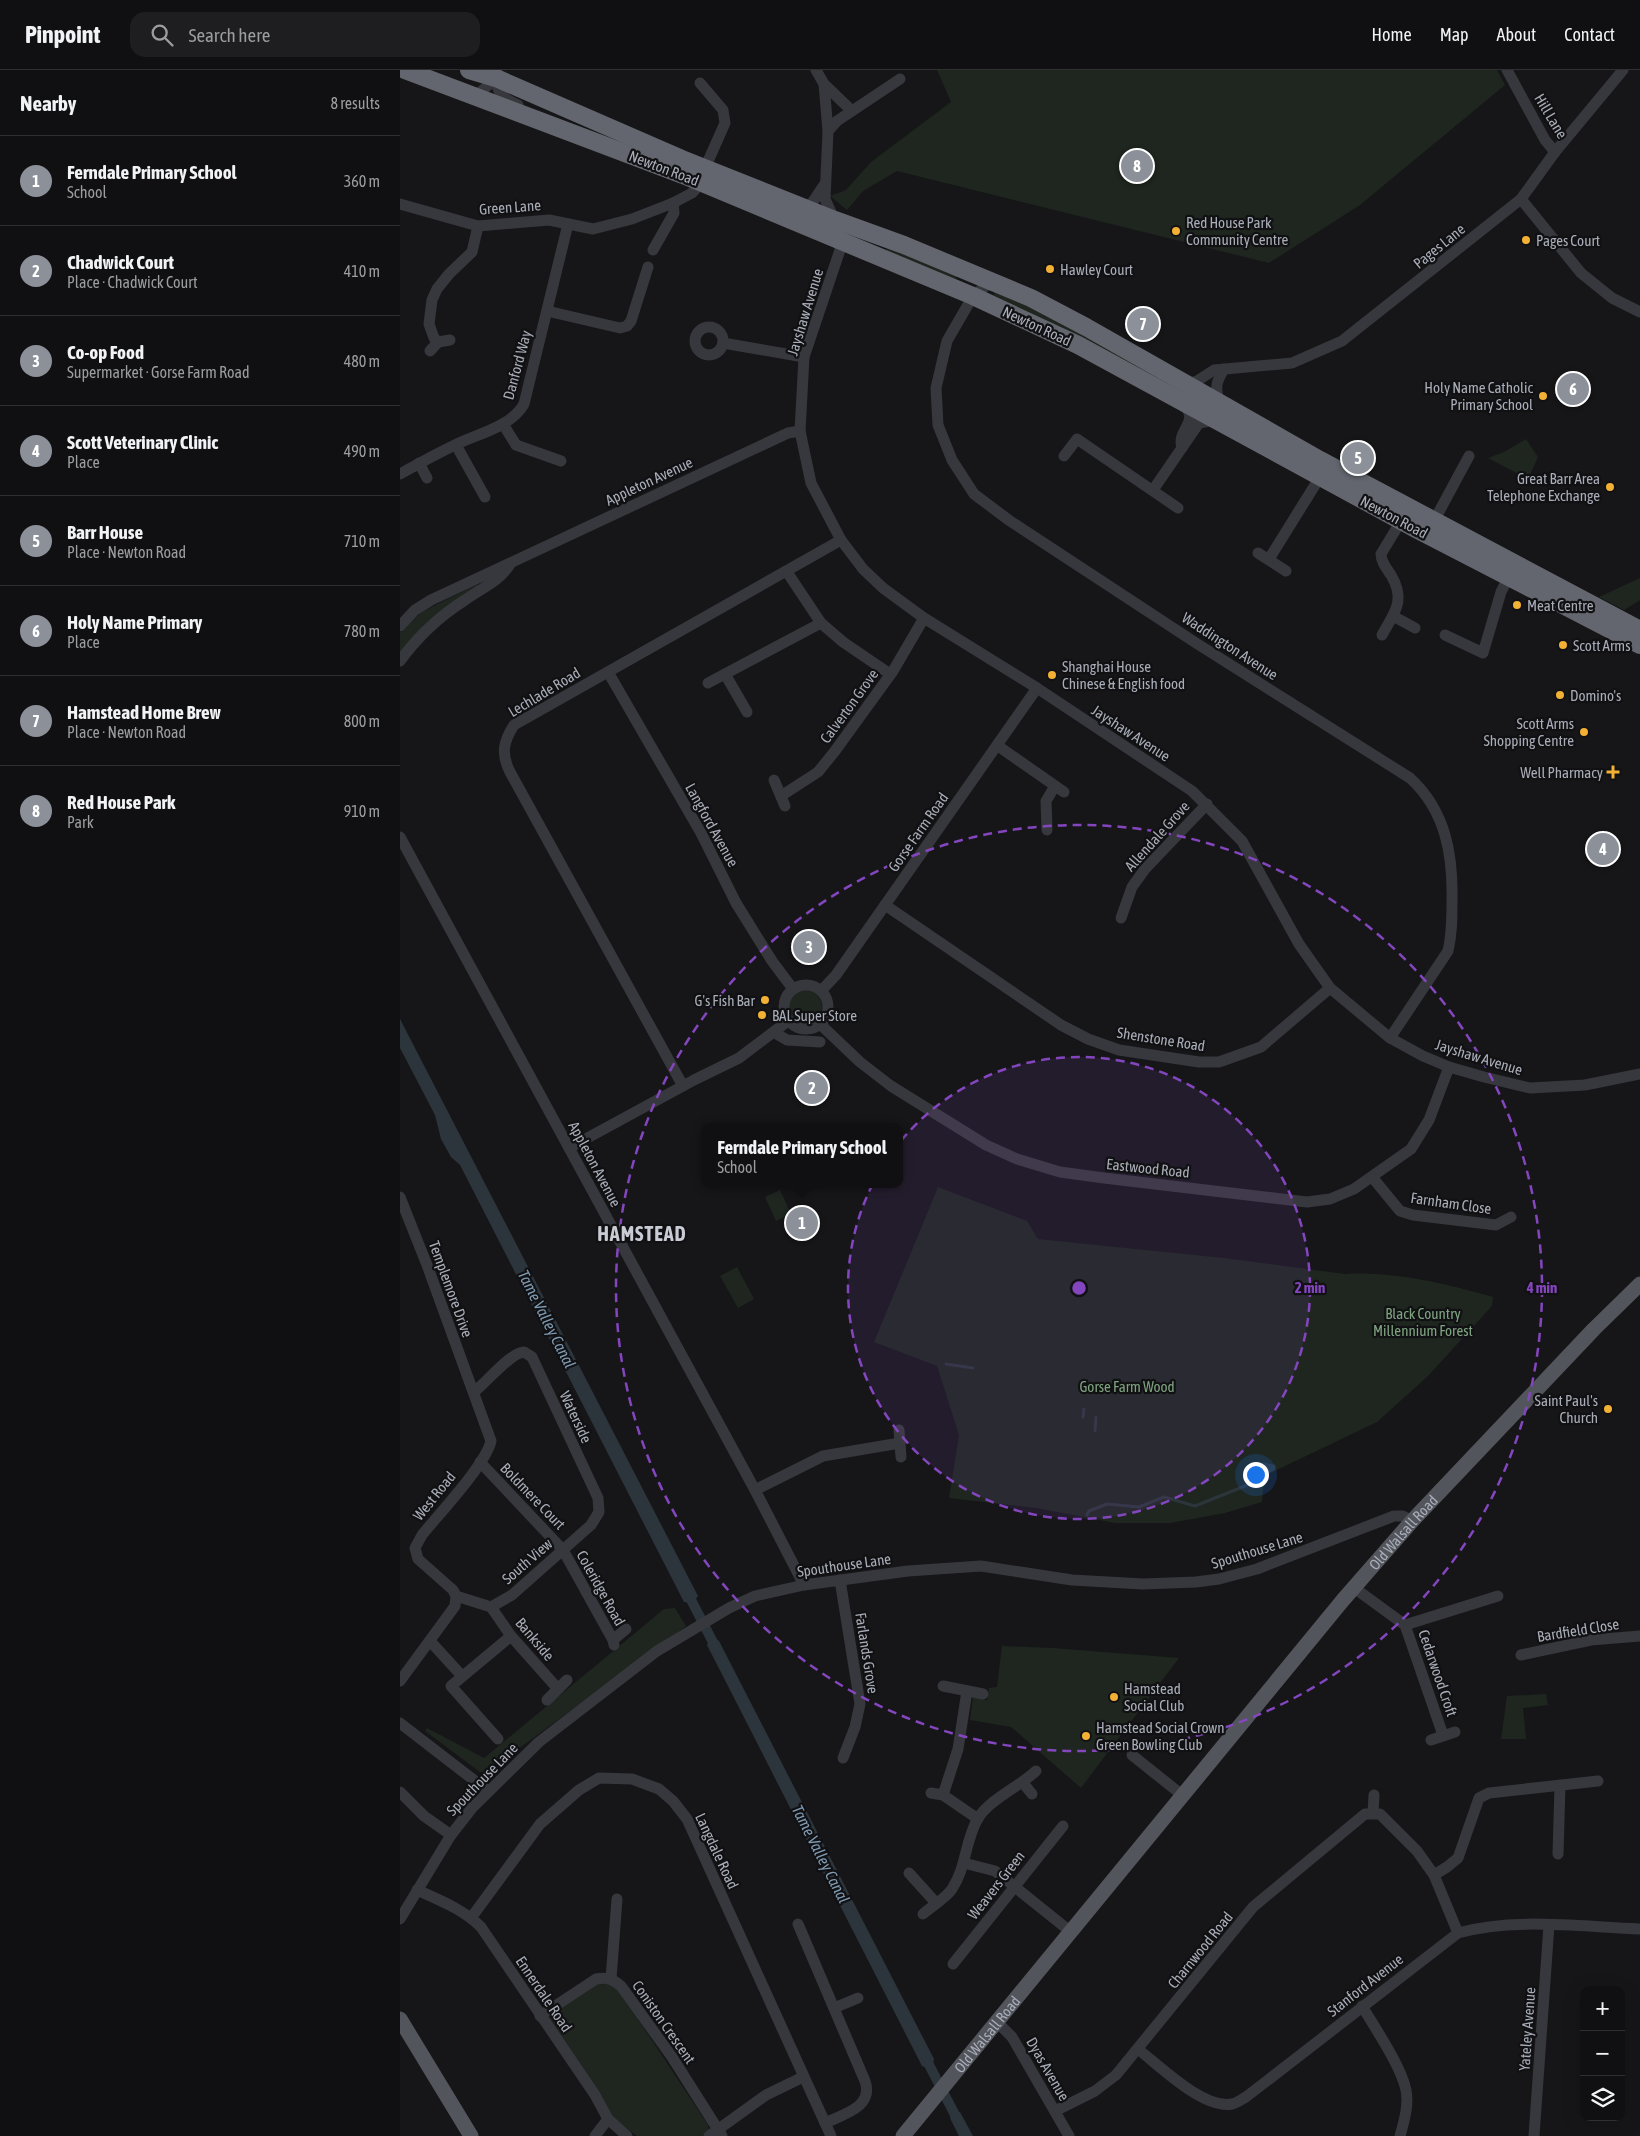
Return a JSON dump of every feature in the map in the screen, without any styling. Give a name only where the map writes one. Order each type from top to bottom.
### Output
[{"type":"highway","name":"Newton Road","points":[[405,70],[602,146],[704,175],[802,207],[947,262],[1031,298],[1086,327],[1183,391],[1217,420],[1401,521],[1640,644]]},
{"type":"highway","name":"Newton Road","points":[[469,70],[498,74],[843,241],[973,296],[1183,391],[1219,402],[1320,460],[1640,630]]},
{"type":"main road","name":"Old Walsall Road","points":[[903,2136],[1353,1588],[1412,1521],[1594,1329],[1640,1284]]},
{"type":"main road","points":[[400,2018],[471,2136]]},
{"type":"street","points":[[816,70],[824,84],[852,111]]},
{"type":"street","name":"Hill Lane","points":[[1507,70],[1545,140],[1556,152]]},
{"type":"street","name":"Pages Lane","points":[[1183,391],[1214,370],[1292,363],[1342,341],[1521,199],[1556,152],[1623,70]]},
{"type":"street","points":[[476,96],[498,74]]},
{"type":"street","points":[[498,74],[497,90],[506,100],[588,132],[602,146]]},
{"type":"street","points":[[828,131],[837,121],[900,79]]},
{"type":"street","points":[[700,84],[722,110],[725,123],[704,175]]},
{"type":"street","points":[[824,84],[828,131],[824,185],[827,207],[835,220]]},
{"type":"street","name":"Green Lane","points":[[400,204],[478,226],[549,220],[593,229],[632,219],[674,203],[692,193],[704,175]]},
{"type":"street","points":[[802,207],[812,202],[824,185]]},
{"type":"street","points":[[1521,199],[1581,273],[1612,298],[1640,312]]},
{"type":"street","points":[[653,250],[674,213],[674,203]]},
{"type":"street","name":"Danford Way","points":[[400,474],[456,444],[503,424],[520,411],[524,404],[568,224]]},
{"type":"street","points":[[438,342],[434,338],[429,324],[432,300],[437,289],[448,274],[472,252],[478,226]]},
{"type":"street","name":"Jayshaw Avenue","points":[[843,241],[804,357],[800,431],[811,482],[841,540],[863,569],[883,588],[924,618],[1036,688],[1192,791],[1207,804],[1242,841],[1300,944],[1330,988],[1390,1038],[1422,1056],[1449,1067],[1530,1088],[1585,1085],[1640,1074]]},
{"type":"street","points":[[947,262],[971,283],[973,296]]},
{"type":"street","points":[[547,311],[620,328],[627,326],[631,322],[648,267]]},
{"type":"street","name":"Waddington Avenue","points":[[1000,284],[987,284],[973,296],[947,341],[936,388],[938,425],[952,460],[974,494],[1010,521],[1196,643],[1410,778],[1420,787],[1444,828],[1451,854],[1452,936],[1448,951],[1439,966],[1390,1038]]},
{"type":"street","points":[[430,351],[438,342],[450,340]]},
{"type":"street","points":[[723,343],[804,357]]},
{"type":"street","points":[[1219,402],[1216,392],[1217,380],[1224,369]]},
{"type":"street","points":[[1182,448],[1180,438],[1189,423],[1190,417],[1183,391]]},
{"type":"street","points":[[1154,490],[1199,423],[1217,420]]},
{"type":"street","points":[[503,424],[516,445],[561,461]]},
{"type":"street","name":"Appleton Avenue","points":[[400,626],[415,610],[431,600],[788,433],[800,431]]},
{"type":"street","points":[[1064,456],[1077,439],[1178,508]]},
{"type":"street","points":[[456,444],[485,497]]},
{"type":"street","points":[[1434,521],[1469,456]]},
{"type":"street","points":[[419,464],[428,478]]},
{"type":"street","points":[[1286,571],[1264,556],[1320,477]]},
{"type":"street","points":[[1382,634],[1398,606],[1400,594],[1398,586],[1381,559],[1381,554],[1401,521]]},
{"type":"street","name":"Lechlade Road","points":[[684,1086],[504,760],[503,749],[507,735],[514,725],[841,540]]},
{"type":"street","name":"Appleton Avenue","points":[[400,661],[414,641],[464,600],[496,581],[512,562]]},
{"type":"street","points":[[787,572],[821,624],[843,642],[890,674]]},
{"type":"street","points":[[1445,635],[1483,653],[1501,592],[1508,576]]},
{"type":"street","points":[[1393,616],[1415,628]]},
{"type":"street","name":"Calverton Grove","points":[[774,780],[783,801],[818,772],[890,674],[924,618]]},
{"type":"street","points":[[708,684],[821,624]]},
{"type":"street","name":"Langford Avenue","points":[[608,672],[701,833],[736,903],[772,962],[792,989]]},
{"type":"street","points":[[725,674],[747,712]]},
{"type":"street","name":"Gorse Farm Road","points":[[821,991],[836,975],[998,746],[1036,688]]},
{"type":"street","points":[[998,746],[1060,789],[1046,801],[1047,830]]},
{"type":"street","name":"Allendale Grove","points":[[1121,918],[1132,887],[1144,869],[1207,804]]},
{"type":"street","name":"Appleton Avenue","points":[[400,837],[755,1490],[804,1585]]},
{"type":"street","name":"Shenstone Road","points":[[885,905],[1061,1025],[1088,1039],[1119,1050],[1199,1062],[1219,1062],[1234,1058],[1261,1047],[1330,988]]},
{"type":"street","points":[[802,985],[812,986],[821,991],[828,1004],[825,1018],[820,1024],[804,1029],[798,1028],[788,1021],[784,1008],[788,994],[792,989],[802,985]]},
{"type":"street","points":[[569,1148],[739,1058],[775,1033],[788,1021]]},
{"type":"street","name":"Eastwood Road","points":[[820,1024],[860,1062],[891,1086],[986,1145],[1017,1159],[1060,1172],[1307,1202],[1330,1198],[1354,1189],[1411,1149],[1429,1120],[1449,1067]]},
{"type":"street","points":[[775,1033],[787,1040],[820,1042]]},
{"type":"street","name":"Farnham Close","points":[[1372,1177],[1400,1211],[1413,1215],[1496,1225],[1512,1217]]},
{"type":"street","name":"Templemore Drive","points":[[400,1197],[474,1392]]},
{"type":"street","name":"Waterside","points":[[474,1392],[487,1382],[513,1354],[524,1352],[532,1357],[599,1505]]},
{"type":"street","name":"West Road","points":[[456,1596],[453,1590],[418,1559],[415,1548],[422,1535],[489,1448],[491,1441],[474,1392]]},
{"type":"street","points":[[899,1430],[901,1457]]},
{"type":"street","points":[[755,1490],[822,1456],[900,1443]]},
{"type":"street","name":"Boldmere Court","points":[[480,1462],[563,1550]]},
{"type":"street","name":"South View","points":[[491,1607],[512,1595],[597,1518],[599,1505]]},
{"type":"street","name":"Spouthouse Lane","points":[[400,1919],[451,1835],[472,1808],[539,1742],[657,1651],[729,1608],[755,1596],[804,1585],[840,1580],[908,1571],[981,1566],[1072,1580],[1143,1584],[1196,1582],[1219,1579],[1257,1569],[1394,1516],[1403,1516],[1412,1521]]},
{"type":"street","name":"Coleridge Road","points":[[563,1550],[614,1642],[626,1629]]},
{"type":"street","name":"Farlands Grove","points":[[840,1580],[860,1704],[855,1727],[843,1758]]},
{"type":"street","name":"Cedarwood Croft","points":[[1353,1588],[1405,1626],[1449,1734],[1431,1740]]},
{"type":"street","points":[[400,1679],[456,1606],[456,1596],[491,1607]]},
{"type":"street","points":[[1405,1626],[1498,1596]]},
{"type":"street","name":"Bankside","points":[[491,1607],[511,1636],[558,1689]]},
{"type":"street","points":[[498,1739],[451,1686],[511,1636]]},
{"type":"street","name":"Bardfield Close","points":[[1521,1655],[1591,1640],[1640,1636]]},
{"type":"street","points":[[430,1641],[462,1676]]},
{"type":"street","points":[[547,1700],[567,1680]]},
{"type":"street","points":[[943,1686],[983,1694]]},
{"type":"street","points":[[943,1795],[958,1749],[967,1691]]},
{"type":"street","points":[[400,1723],[488,1791]]},
{"type":"street","points":[[1132,1755],[1182,1795]]},
{"type":"street","points":[[923,1914],[951,1890],[961,1873],[970,1837],[978,1819],[989,1806],[1023,1783],[1036,1771]]},
{"type":"street","name":"Langdale Road","points":[[471,1918],[540,1824],[579,1790],[599,1778],[632,1779],[660,1789],[673,1801],[687,1819],[803,2078],[832,2136]]},
{"type":"street","points":[[1434,1875],[1458,1858],[1478,1798],[1489,1793],[1598,1781]]},
{"type":"street","points":[[1023,1783],[1032,1794]]},
{"type":"street","points":[[1558,1854],[1560,1785]]},
{"type":"street","points":[[400,1792],[424,1816],[451,1835]]},
{"type":"street","points":[[930,1792],[943,1795],[978,1819]]},
{"type":"street","points":[[1374,1795],[1374,1812],[1380,1814],[1394,1826],[1417,1851],[1434,1875],[1458,1933]]},
{"type":"street","name":"Charnwood Road","points":[[1055,2111],[1095,2091],[1116,2075],[1139,2050],[1253,1907],[1365,1814],[1374,1812]]},
{"type":"street","name":"Weavers Green","points":[[953,1964],[1063,1826]]},
{"type":"street","points":[[964,1862],[995,1871],[1070,1932]]},
{"type":"street","points":[[909,1873],[936,1903]]},
{"type":"street","name":"Ennerdale Road","points":[[417,1890],[471,1918],[481,1927],[595,2095],[608,2119],[627,2136]]},
{"type":"street","points":[[611,1979],[617,1899]]},
{"type":"street","name":"Stanford Avenue","points":[[1139,2050],[1202,2099],[1233,2104],[1246,2097],[1458,1933],[1481,1926],[1549,1925],[1640,1929]]},
{"type":"street","name":"Yateley Avenue","points":[[1534,2136],[1549,1925]]},
{"type":"street","points":[[798,1931],[834,2008],[868,2091],[865,2101],[860,2106],[825,2123]]},
{"type":"street","name":"Coniston Crescent","points":[[540,2016],[596,1979],[606,1977],[611,1979],[621,1986],[672,2057],[716,2134]]},
{"type":"street","points":[[834,2008],[858,1998]]},
{"type":"street","points":[[1362,2006],[1393,2059],[1406,2090],[1406,2113],[1400,2136]]},
{"type":"street","name":"Dyas Avenue","points":[[997,2022],[1012,2037],[1069,2136]]},
{"type":"street","points":[[716,2134],[766,2095],[803,2078]]},
{"type":"street","points":[[595,2136],[608,2119]]},
{"type":"green space","points":[[937,70],[1497,70],[1505,85],[1360,205],[1269,263],[897,171],[863,191],[847,210],[830,196],[846,190],[871,162],[951,102]]},
{"type":"green space","points":[[888,246],[957,276],[955,283],[885,253]]},
{"type":"green space","points":[[996,290],[1030,304],[1347,481],[993,295]]},
{"type":"green space","points":[[1526,439],[1538,457],[1528,479],[1488,458],[1504,452]]},
{"type":"green space","points":[[1640,578],[1640,600],[1624,610],[1599,597]]},
{"type":"green space","points":[[478,584],[478,587],[400,656],[400,633],[422,612]]},
{"type":"green space","points":[[805,990],[812,991],[817,995],[821,1000],[821,1014],[817,1019],[812,1023],[805,1024],[798,1023],[793,1019],[789,1014],[788,1007],[789,1000],[793,995],[798,991]]},
{"type":"green space","name":"Gorse Farm Wood","points":[[938,1187],[1027,1221],[1038,1239],[1224,1258],[1345,1274],[1382,1274],[1439,1283],[1493,1297],[1492,1306],[1428,1376],[1377,1422],[1264,1476],[1262,1502],[1225,1513],[1170,1523],[1115,1523],[1036,1508],[949,1498],[959,1435],[937,1366],[874,1342]]},
{"type":"green space","points":[[780,1190],[791,1214],[776,1221],[765,1197]]},
{"type":"green space","points":[[737,1267],[754,1299],[738,1308],[720,1276]]},
{"type":"green space","points":[[675,1608],[686,1626],[487,1772],[480,1772],[425,1731],[427,1728],[484,1758],[664,1609]]},
{"type":"green space","points":[[1002,1646],[1179,1658],[1081,1788],[1011,1727],[970,1720],[973,1697],[987,1700],[989,1688],[997,1687]]},
{"type":"green space","points":[[1546,1694],[1548,1705],[1523,1708],[1526,1739],[1501,1739],[1507,1696]]},
{"type":"green space","points":[[608,1982],[616,1986],[708,2125],[709,2130],[703,2136],[637,2136],[615,2120],[549,2021],[551,2012],[599,1983]]},
{"type":"water","name":"Tame Valley Canal","points":[[400,1019],[698,1596],[693,1603],[684,1602],[460,1165],[451,1157],[441,1139],[435,1115],[400,1048]]},
{"type":"water","points":[[1262,1462],[1276,1465],[1275,1470],[1267,1473],[1261,1472],[1257,1468]]},
{"type":"water","name":"Tame Valley Canal","points":[[711,1637],[719,1641],[934,2059],[932,2070],[922,2066],[707,1645]]},
{"type":"water","points":[[953,2112],[960,2112],[973,2136],[959,2136],[950,2118]]},
{"type":"waterway","points":[[946,1364],[973,1368]]},
{"type":"waterway","points":[[1083,1417],[1084,1409]]},
{"type":"waterway","points":[[1095,1431],[1096,1417]]},
{"type":"waterway","points":[[1260,1480],[1258,1476],[1261,1474]]},
{"type":"waterway","points":[[1087,1515],[1089,1511],[1107,1504],[1139,1507],[1164,1497],[1195,1506],[1260,1480],[1263,1477]]},
{"type":"waterway","points":[[687,1592],[717,1650]]},
{"type":"waterway","points":[[926,2059],[966,2136]]},
{"type":"place","name":"Red House Park","points":[[1137,166]]},
{"type":"place","name":"Red House Park Community Centre","points":[[1176,231]]},
{"type":"place","name":"Pages Court","points":[[1526,240]]},
{"type":"place","name":"Hawley Court","points":[[1050,269]]},
{"type":"place","name":"Hamstead Home Brew","points":[[1143,324]]},
{"type":"place","name":"Holy Name Primary","points":[[1573,389]]},
{"type":"place","name":"Holy Name Catholic Primary School","points":[[1543,396]]},
{"type":"place","name":"Barr House","points":[[1358,458]]},
{"type":"place","name":"Great Barr Area Telephone Exchange","points":[[1610,487]]},
{"type":"place","name":"Meat Centre","points":[[1517,605]]},
{"type":"place","name":"Scott Arms","points":[[1563,645]]},
{"type":"place","name":"Shanghai House Chinese & English food","points":[[1052,675]]},
{"type":"place","name":"Domino's","points":[[1560,695]]},
{"type":"place","name":"Scott Arms Shopping Centre","points":[[1584,732]]},
{"type":"place","name":"Well Pharmacy","points":[[1613,772]]},
{"type":"place","name":"Scott Veterinary Clinic","points":[[1603,849]]},
{"type":"place","name":"Co-op Food","points":[[809,947]]},
{"type":"place","name":"G's Fish Bar","points":[[765,1000]]},
{"type":"place","name":"BAL Super Store","points":[[762,1015]]},
{"type":"place","name":"Chadwick Court","points":[[812,1088]]},
{"type":"place","name":"Ferndale Primary School","points":[[802,1223]]},
{"type":"place","name":"Saint Paul's Church","points":[[1608,1409]]},
{"type":"place","name":"Hamstead Social Club","points":[[1114,1697]]},
{"type":"place","name":"Hamstead Social Crown Green Bowling Club","points":[[1086,1736]]},
{"type":"district","name":"HAMSTEAD","points":[[642,1233]]},
{"type":"park label","name":"Black Country Millennium Forest","points":[[1423,1322]]}]
